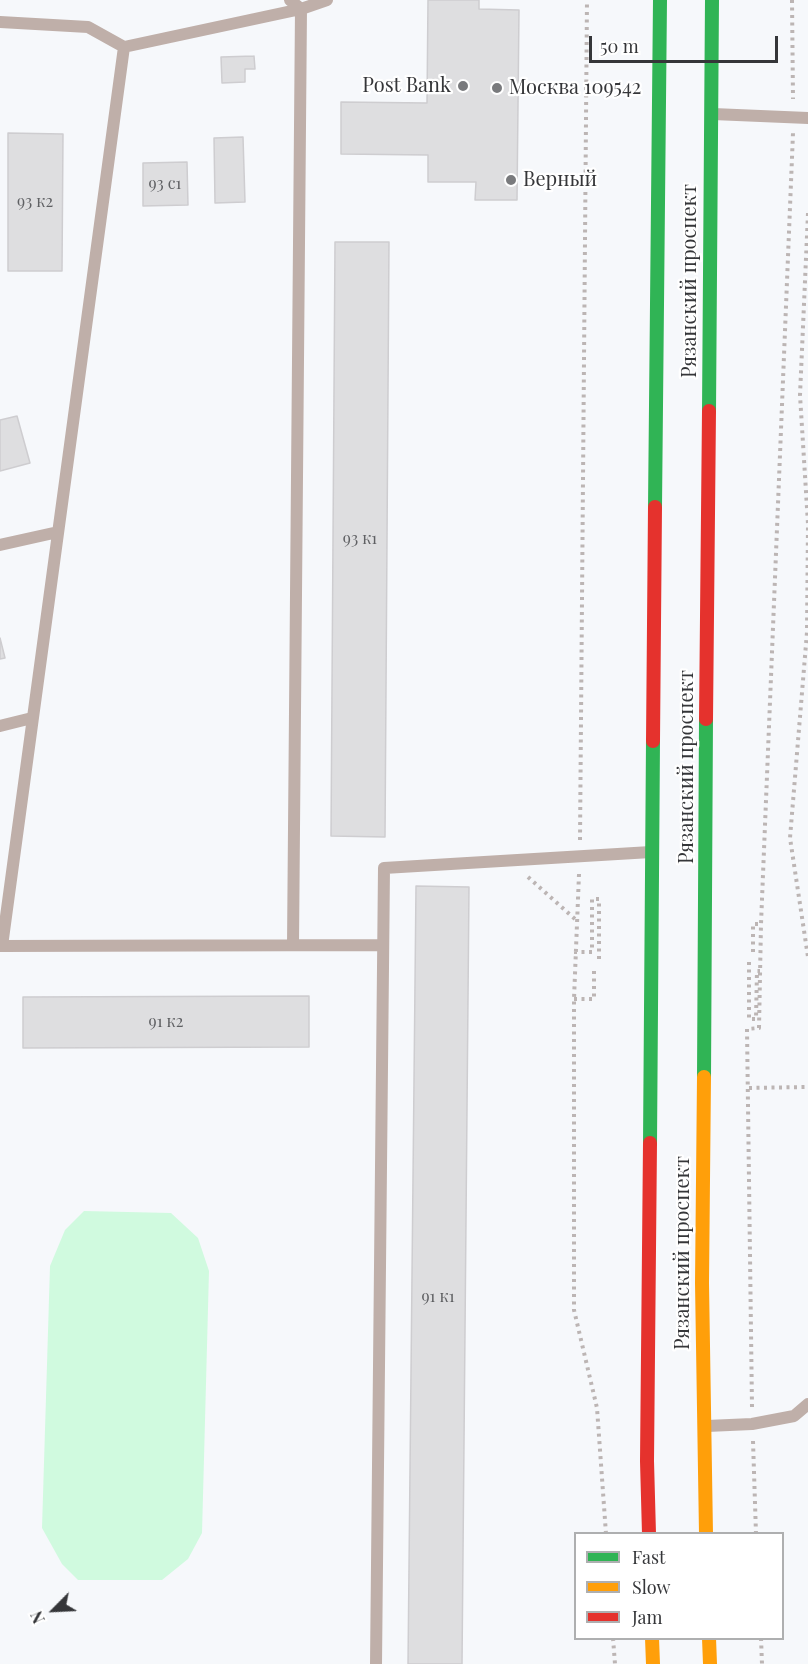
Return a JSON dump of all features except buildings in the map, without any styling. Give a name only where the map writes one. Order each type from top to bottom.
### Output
[{"type":"main road","name":"Рязанский проспект","points":[[649,1532],[647,1461],[660,0]]},
{"type":"main road","name":"Рязанский проспект","points":[[706,1532],[702,1283],[712,0]]},
{"type":"main road","points":[[652,1640],[653,1664]]},
{"type":"main road","points":[[709,1640],[710,1664]]},
{"type":"lane","points":[[290,0],[301,9]]},
{"type":"lane","points":[[0,22],[88,27],[124,47],[301,9],[327,0]]},
{"type":"lane","points":[[293,945],[301,9]]},
{"type":"lane","points":[[124,47],[1,946],[383,945]]},
{"type":"lane","points":[[711,114],[808,118]]},
{"type":"lane","points":[[0,545],[58,532]]},
{"type":"lane","points":[[0,726],[32,718]]},
{"type":"lane","points":[[376,1664],[384,868],[652,852]]},
{"type":"lane","points":[[703,1427],[752,1425],[794,1416],[808,1404]]},
{"type":"path","points":[[587,0],[580,857],[574,952],[574,1310],[597,1408],[606,1532]]},
{"type":"path","points":[[750,1280],[747,1029],[759,1028],[761,924],[793,118],[792,0]]},
{"type":"path","points":[[808,213],[800,395],[808,524],[807,632],[790,838],[808,957]]},
{"type":"path","points":[[510,861],[576,920]]},
{"type":"path","points":[[574,952],[592,952],[592,899],[599,899],[599,959]]},
{"type":"path","points":[[753,952],[753,924],[761,924]]},
{"type":"path","points":[[749,962],[748,1019],[756,1019],[757,971],[760,971]]},
{"type":"path","points":[[574,999],[594,999],[594,969]]},
{"type":"path","points":[[748,1088],[808,1087]]},
{"type":"path","points":[[613,1640],[615,1664]]},
{"type":"path","points":[[761,1640],[762,1664]]},
{"type":"green space","points":[[84,1211],[171,1213],[198,1238],[209,1271],[202,1533],[188,1559],[162,1580],[78,1580],[62,1564],[42,1528],[50,1266],[65,1230]]},
{"type":"traffic: fast","points":[[655,507],[660,0]]},
{"type":"traffic: fast","points":[[709,411],[712,0]]},
{"type":"traffic: fast","points":[[704,1077],[706,719]]},
{"type":"traffic: fast","points":[[650,1143],[653,741]]},
{"type":"traffic: slow","points":[[704,1077],[702,1283],[706,1532]]},
{"type":"traffic: slow","points":[[652,1640],[653,1664]]},
{"type":"traffic: slow","points":[[709,1640],[710,1664]]},
{"type":"traffic: jam","points":[[706,719],[709,411]]},
{"type":"traffic: jam","points":[[653,741],[655,507]]},
{"type":"traffic: jam","points":[[649,1532],[647,1461],[650,1143]]},
{"type":"place","name":"Post Bank","points":[[463,86]]},
{"type":"place","name":"Москва 109542","points":[[497,88]]},
{"type":"place","name":"Верный","points":[[511,180]]}]
